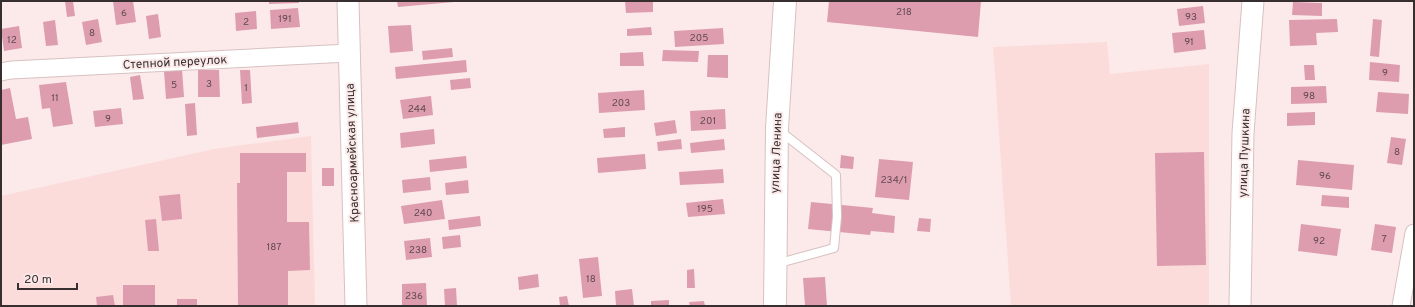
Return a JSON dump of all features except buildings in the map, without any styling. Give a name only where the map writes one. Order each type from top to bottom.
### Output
[{"type":"main road","name":"улица Ленина","points":[[775,306],[774,265],[776,128],[785,1]]},
{"type":"street","name":"Красноармейская улица","points":[[348,1],[356,306]]},
{"type":"street","name":"улица Пушкина","points":[[1240,306],[1243,133],[1253,1]]},
{"type":"street","name":"Степной переулок","points":[[1,72],[11,70],[349,53]]},
{"type":"street","points":[[1401,306],[1414,233]]},
{"type":"lane","points":[[774,265],[834,248],[837,217],[836,175],[776,128]]},
{"type":"shaded area","points":[[1107,42],[1110,74],[1209,64],[1209,306],[1011,306],[993,47]]},
{"type":"shaded area","points":[[311,136],[315,306],[1,306],[1,196],[214,149]]}]
